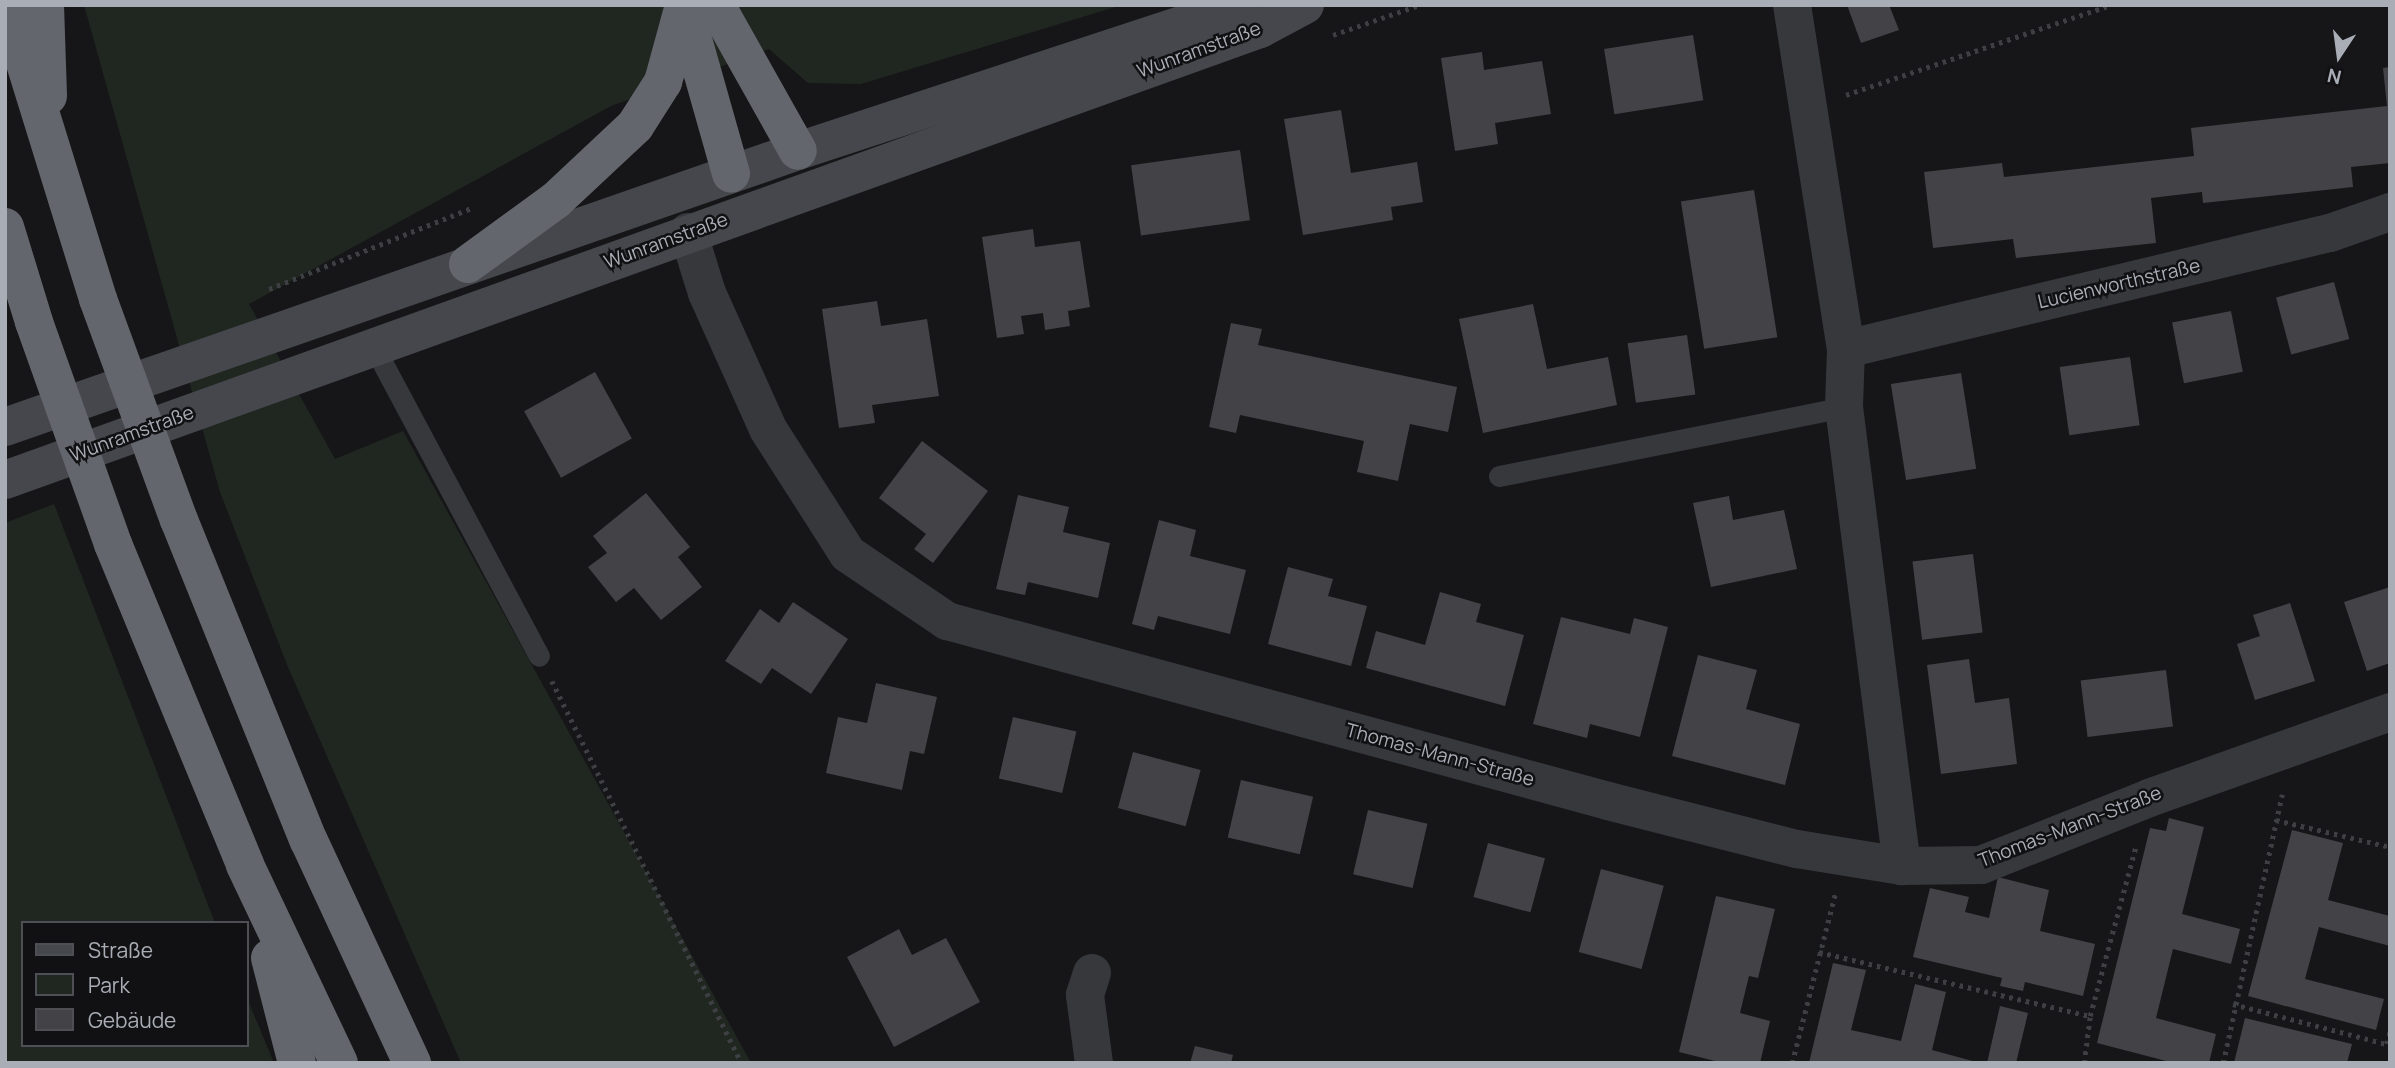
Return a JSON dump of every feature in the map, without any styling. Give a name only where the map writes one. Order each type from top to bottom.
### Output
[{"type":"highway","points":[[6,5],[98,299],[179,520],[309,841],[412,1063]]},
{"type":"highway","points":[[45,5],[49,147]]},
{"type":"highway","points":[[716,5],[798,151]]},
{"type":"highway","points":[[684,6],[731,174]]},
{"type":"highway","points":[[468,264],[556,200],[635,126],[663,82],[684,6]]},
{"type":"highway","points":[[5,227],[34,322],[113,544],[246,865],[338,1063]]},
{"type":"highway","points":[[246,865],[298,1063]]},
{"type":"street","name":"Wunramstraße","points":[[7,427],[798,151],[1242,5]]},
{"type":"street","name":"Wunramstraße","points":[[15,476],[688,232],[810,191],[1260,29],[1305,5]]},
{"type":"street","points":[[1792,5],[1846,349],[1844,407],[1902,866]]},
{"type":"street","points":[[798,151],[810,191]]},
{"type":"street","points":[[731,174],[747,212]]},
{"type":"street","name":"Lucienworthstraße","points":[[1846,349],[2330,233],[2390,212]]},
{"type":"street","name":"Thomas-Mann-Straße","points":[[688,232],[706,293],[768,429],[848,554],[947,621],[1608,801],[1797,849],[1902,866],[1981,865],[2148,798],[2390,712]]},
{"type":"street","points":[[1092,973],[1085,995],[1094,1063]]},
{"type":"lane","points":[[374,347],[539,656]]},
{"type":"lane","points":[[1499,476],[1844,407]]},
{"type":"path","points":[[1809,108],[2110,5]]},
{"type":"path","points":[[263,291],[482,204]]},
{"type":"path","points":[[539,656],[742,1063]]},
{"type":"path","points":[[2223,1063],[2233,1004],[2292,746]]},
{"type":"path","points":[[2084,1063],[2090,1016],[2148,798]]},
{"type":"path","points":[[2276,820],[2390,847]]},
{"type":"path","points":[[1792,1063],[1845,856]]},
{"type":"path","points":[[1819,952],[2090,1016]]},
{"type":"path","points":[[2233,1004],[2388,1044],[2390,1031]]},
{"type":"green space","points":[[84,5],[1122,5],[861,84],[808,83],[769,49],[611,106],[249,304],[335,459],[403,431],[751,1063],[461,1063],[288,667],[220,492]]},
{"type":"green space","points":[[54,504],[214,921],[21,921],[21,1047],[248,1047],[248,1000],[274,1063],[5,1063],[5,523]]},
{"type":"building","points":[[1847,5],[1889,5],[1899,30],[1861,43]]},
{"type":"building","points":[[1693,35],[1703,100],[1614,114],[1604,49]]},
{"type":"building","points":[[1482,52],[1484,70],[1542,61],[1551,114],[1495,123],[1498,144],[1455,151],[1441,58]]},
{"type":"building","points":[[2390,67],[2390,163],[2351,167],[2353,187],[2203,203],[2202,192],[2151,198],[2156,243],[2016,258],[2013,239],[1933,248],[1924,172],[2002,163],[2004,177],[2194,156],[2191,128],[2387,106],[2383,68]]},
{"type":"building","points":[[1341,110],[1351,173],[1417,162],[1423,202],[1391,207],[1393,220],[1303,235],[1284,119]]},
{"type":"building","points":[[1240,150],[1250,220],[1141,236],[1131,165]]},
{"type":"building","points":[[1754,190],[1777,337],[1704,349],[1681,202]]},
{"type":"building","points":[[1033,229],[1035,247],[1080,241],[1090,307],[1068,311],[1070,326],[1045,330],[1043,313],[1021,316],[1024,334],[997,338],[982,237]]},
{"type":"building","points":[[2334,282],[2349,339],[2291,355],[2276,298]]},
{"type":"building","points":[[877,301],[881,326],[927,319],[939,396],[872,405],[875,423],[839,428],[822,309]]},
{"type":"building","points":[[1533,304],[1547,369],[1608,357],[1617,405],[1483,433],[1459,319]]},
{"type":"building","points":[[2231,311],[2243,372],[2184,383],[2172,322]]},
{"type":"building","points":[[1231,323],[1262,329],[1258,345],[1457,387],[1448,432],[1410,424],[1398,481],[1357,472],[1364,441],[1240,415],[1236,433],[1209,427]]},
{"type":"building","points":[[1687,335],[1695,394],[1636,403],[1628,343]]},
{"type":"building","points":[[2130,357],[2140,425],[2069,435],[2060,367]]},
{"type":"building","points":[[595,372],[632,438],[561,478],[524,411]]},
{"type":"building","points":[[1961,373],[1976,469],[1906,480],[1891,384]]},
{"type":"building","points":[[922,441],[988,491],[933,563],[914,549],[926,534],[879,498]]},
{"type":"building","points":[[646,493],[690,547],[678,557],[702,587],[661,620],[634,588],[616,602],[588,567],[607,553],[593,536]]},
{"type":"building","points":[[1018,495],[1069,507],[1063,532],[1110,543],[1098,598],[1028,582],[1025,595],[996,589]]},
{"type":"building","points":[[1729,496],[1733,520],[1784,510],[1797,569],[1711,587],[1693,503]]},
{"type":"building","points":[[1159,520],[1196,530],[1190,556],[1246,570],[1230,634],[1158,616],[1154,630],[1132,624]]},
{"type":"building","points":[[1973,554],[1983,632],[1922,640],[1912,561]]},
{"type":"building","points":[[1288,567],[1333,579],[1328,596],[1367,606],[1351,666],[1268,644]]},
{"type":"building","points":[[2390,587],[2390,663],[2367,671],[2344,602]]},
{"type":"building","points":[[1440,592],[1481,604],[1476,622],[1524,635],[1505,706],[1366,668],[1376,631],[1425,645]]},
{"type":"building","points":[[793,602],[848,639],[811,694],[772,668],[761,684],[725,661],[760,609],[779,623]]},
{"type":"building","points":[[2290,603],[2315,681],[2255,700],[2237,644],[2260,636],[2253,615]]},
{"type":"building","points":[[1561,617],[1630,634],[1634,618],[1668,627],[1640,737],[1590,724],[1587,738],[1533,724]]},
{"type":"building","points":[[1698,655],[1757,670],[1746,709],[1800,724],[1785,785],[1672,756]]},
{"type":"building","points":[[1969,659],[1975,703],[2009,698],[2017,764],[1941,774],[1927,665]]},
{"type":"building","points":[[2166,670],[2173,727],[2088,737],[2081,680]]},
{"type":"building","points":[[876,683],[937,697],[924,754],[910,751],[902,790],[826,773],[838,717],[867,723]]},
{"type":"building","points":[[1013,717],[1076,732],[1062,793],[999,778]]},
{"type":"building","points":[[1133,752],[1201,770],[1186,826],[1118,808]]},
{"type":"building","points":[[1241,780],[1313,797],[1300,854],[1228,837]]},
{"type":"building","points":[[1368,810],[1427,824],[1413,888],[1353,874]]},
{"type":"building","points":[[2169,818],[2204,827],[2182,914],[2240,929],[2231,964],[2173,949],[2156,1018],[2216,1034],[2209,1063],[2174,1063],[2097,1043],[2150,828],[2166,831]]},
{"type":"building","points":[[2292,830],[2343,843],[2328,900],[2390,916],[2390,946],[2319,927],[2305,979],[2384,999],[2376,1030],[2248,996]]},
{"type":"building","points":[[1488,843],[1545,858],[1530,912],[1474,897]]},
{"type":"building","points":[[1601,869],[1664,886],[1642,969],[1579,952]]},
{"type":"building","points":[[1998,877],[2049,890],[2040,931],[2095,944],[2083,996],[2025,982],[2023,991],[2000,986],[2002,978],[1913,957],[1930,888],[1969,897],[1965,912],[1989,918]]},
{"type":"building","points":[[1716,896],[1775,909],[1758,978],[1749,976],[1740,1013],[1770,1021],[1760,1063],[1723,1063],[1679,1052]]},
{"type":"building","points":[[899,929],[912,955],[946,938],[980,1002],[894,1047],[847,957]]},
{"type":"building","points":[[1833,963],[1866,970],[1851,1030],[1901,1041],[1915,984],[1946,992],[1932,1050],[1980,1063],[1809,1063]]},
{"type":"building","points":[[2000,1006],[2028,1013],[2016,1063],[1987,1063]]},
{"type":"building","points":[[2245,1018],[2352,1044],[2347,1063],[2234,1063]]},
{"type":"building","points":[[1195,1046],[1233,1055],[1231,1063],[1190,1063]]}]
